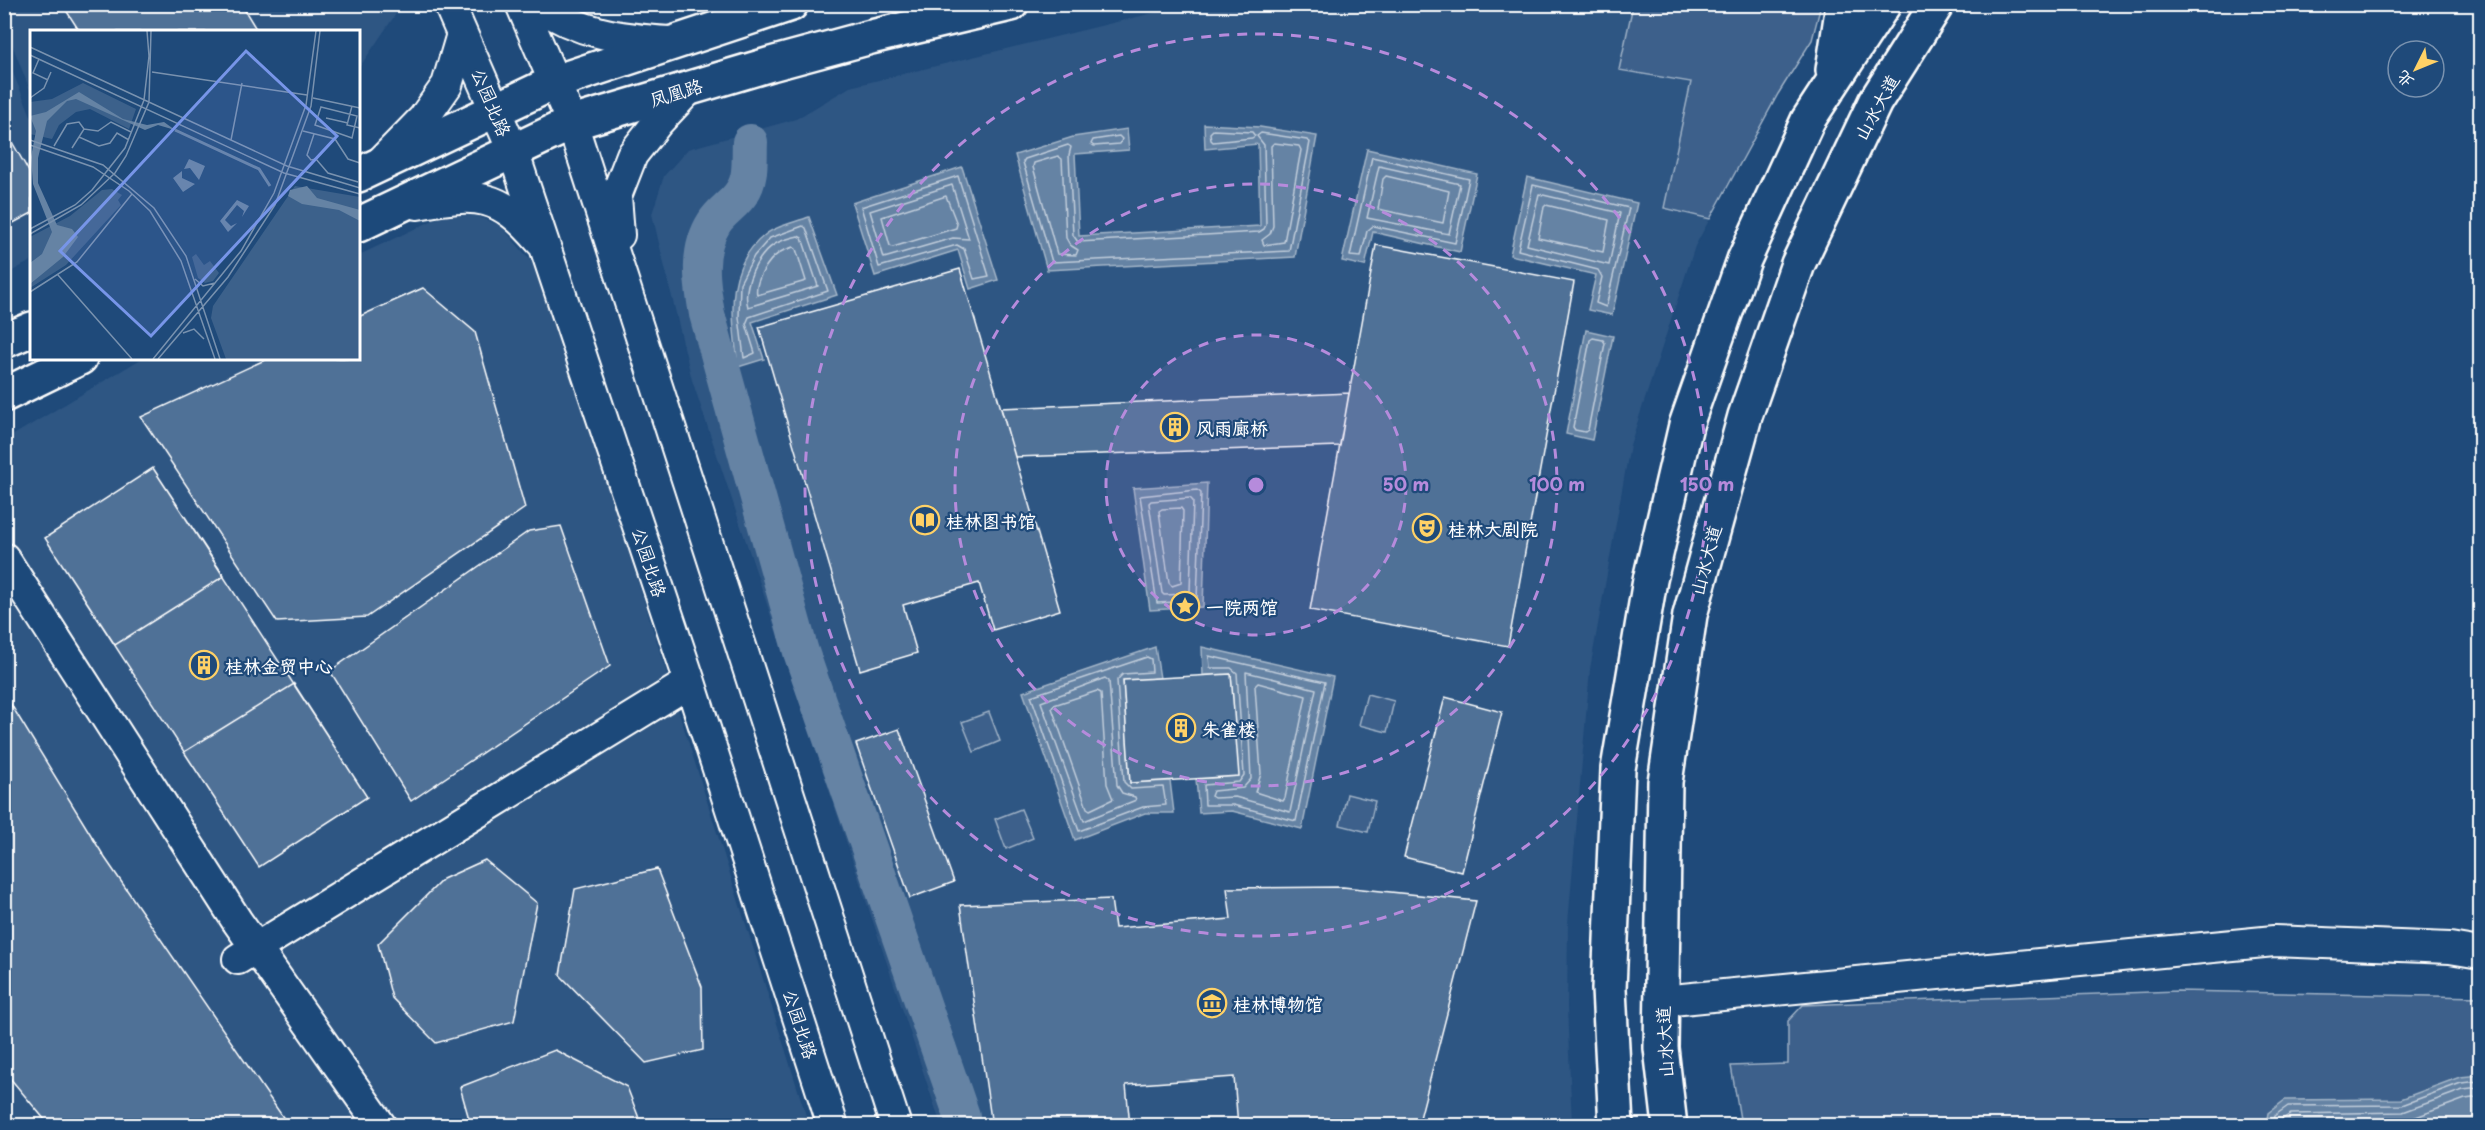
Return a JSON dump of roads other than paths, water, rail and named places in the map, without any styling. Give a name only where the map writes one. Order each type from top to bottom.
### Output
[{"type":"main road","name":"公园北路","points":[[449,4],[513,151],[692,688],[833,1125]]},
{"type":"main road","points":[[521,4],[572,123],[896,1125]]},
{"type":"main road","points":[[536,4],[581,29],[630,40],[676,43]]},
{"type":"main road","points":[[368,170],[555,82],[792,4]]},
{"type":"main road","name":"凤凰路","points":[[360,224],[572,123],[871,37],[1011,4]]},
{"type":"main road","points":[[1828,90],[1837,51],[1843,4]]},
{"type":"main road","points":[[1616,1125],[1609,989],[1618,769],[1650,580],[1686,425],[1744,260],[1808,120],[1884,4]]},
{"type":"main road","name":"山水大道","points":[[1670,1125],[1661,1048],[1665,782],[1690,615],[1745,416],[1798,264],[1875,102],[1937,4]]},
{"type":"main road","points":[[368,170],[423,119],[447,85],[462,34]]},
{"type":"main road","points":[[623,283],[616,196],[632,155],[658,122],[691,87]]},
{"type":"main road","points":[[396,207],[454,197],[485,198],[521,219],[544,246]]},
{"type":"main road","points":[[4,341],[30,329]]},
{"type":"main road","points":[[4,395],[76,360]]},
{"type":"main road","points":[[4,558],[251,960],[381,1125]]},
{"type":"main road","points":[[4,588],[359,1125]]},
{"type":"main road","points":[[251,960],[692,688]]},
{"type":"main road","points":[[1662,1001],[2274,940],[2450,948],[2481,953]]},
{"type":"water","points":[[1204,124],[1260,127],[1317,136],[1295,257],[1047,270],[1015,155],[1073,137],[1127,129],[1129,150],[1075,154],[1079,236],[1260,226],[1258,144],[1205,149]]},
{"type":"water","points":[[1367,149],[1477,174],[1460,252],[1373,232],[1365,266],[1342,261]]},
{"type":"water","points":[[962,167],[998,280],[970,289],[958,250],[875,276],[852,203]]},
{"type":"water","points":[[1527,177],[1637,203],[1612,315],[1588,310],[1596,275],[1510,255]]},
{"type":"water","points":[[809,217],[837,295],[752,322],[764,359],[738,367],[733,313],[736,279],[742,263],[752,248],[770,231]]},
{"type":"water","points":[[1586,330],[1613,336],[1592,440],[1566,434]]},
{"type":"water","points":[[1207,483],[1203,607],[1150,610],[1133,488]]},
{"type":"water","points":[[1155,647],[1160,678],[1123,681],[1130,783],[1170,781],[1174,813],[1145,813],[1075,840],[1023,692]]},
{"type":"water","points":[[1202,647],[1333,677],[1302,829],[1232,811],[1199,813],[1196,779],[1238,776],[1231,674],[1203,675]]},
{"type":"water","points":[[2480,1075],[2480,1125],[2266,1125],[2268,1113],[2285,1100],[2401,1099],[2460,1077]]},
{"type":"waterway","points":[[750,142],[749,168],[745,186],[736,200],[717,219],[708,234],[705,245],[702,279],[707,314],[801,652],[962,1116]]},
{"type":"place","name":"风雨廊桥","points":[[1175,427]]},
{"type":"place","name":"桂林图书馆","points":[[925,520]]},
{"type":"place","name":"桂林大剧院","points":[[1427,528]]},
{"type":"place","name":"一院两馆","points":[[1185,606]]},
{"type":"place","name":"桂林金贸中心","points":[[204,665]]},
{"type":"place","name":"朱雀楼","points":[[1181,728]]},
{"type":"place","name":"桂林博物馆","points":[[1212,1003]]}]
